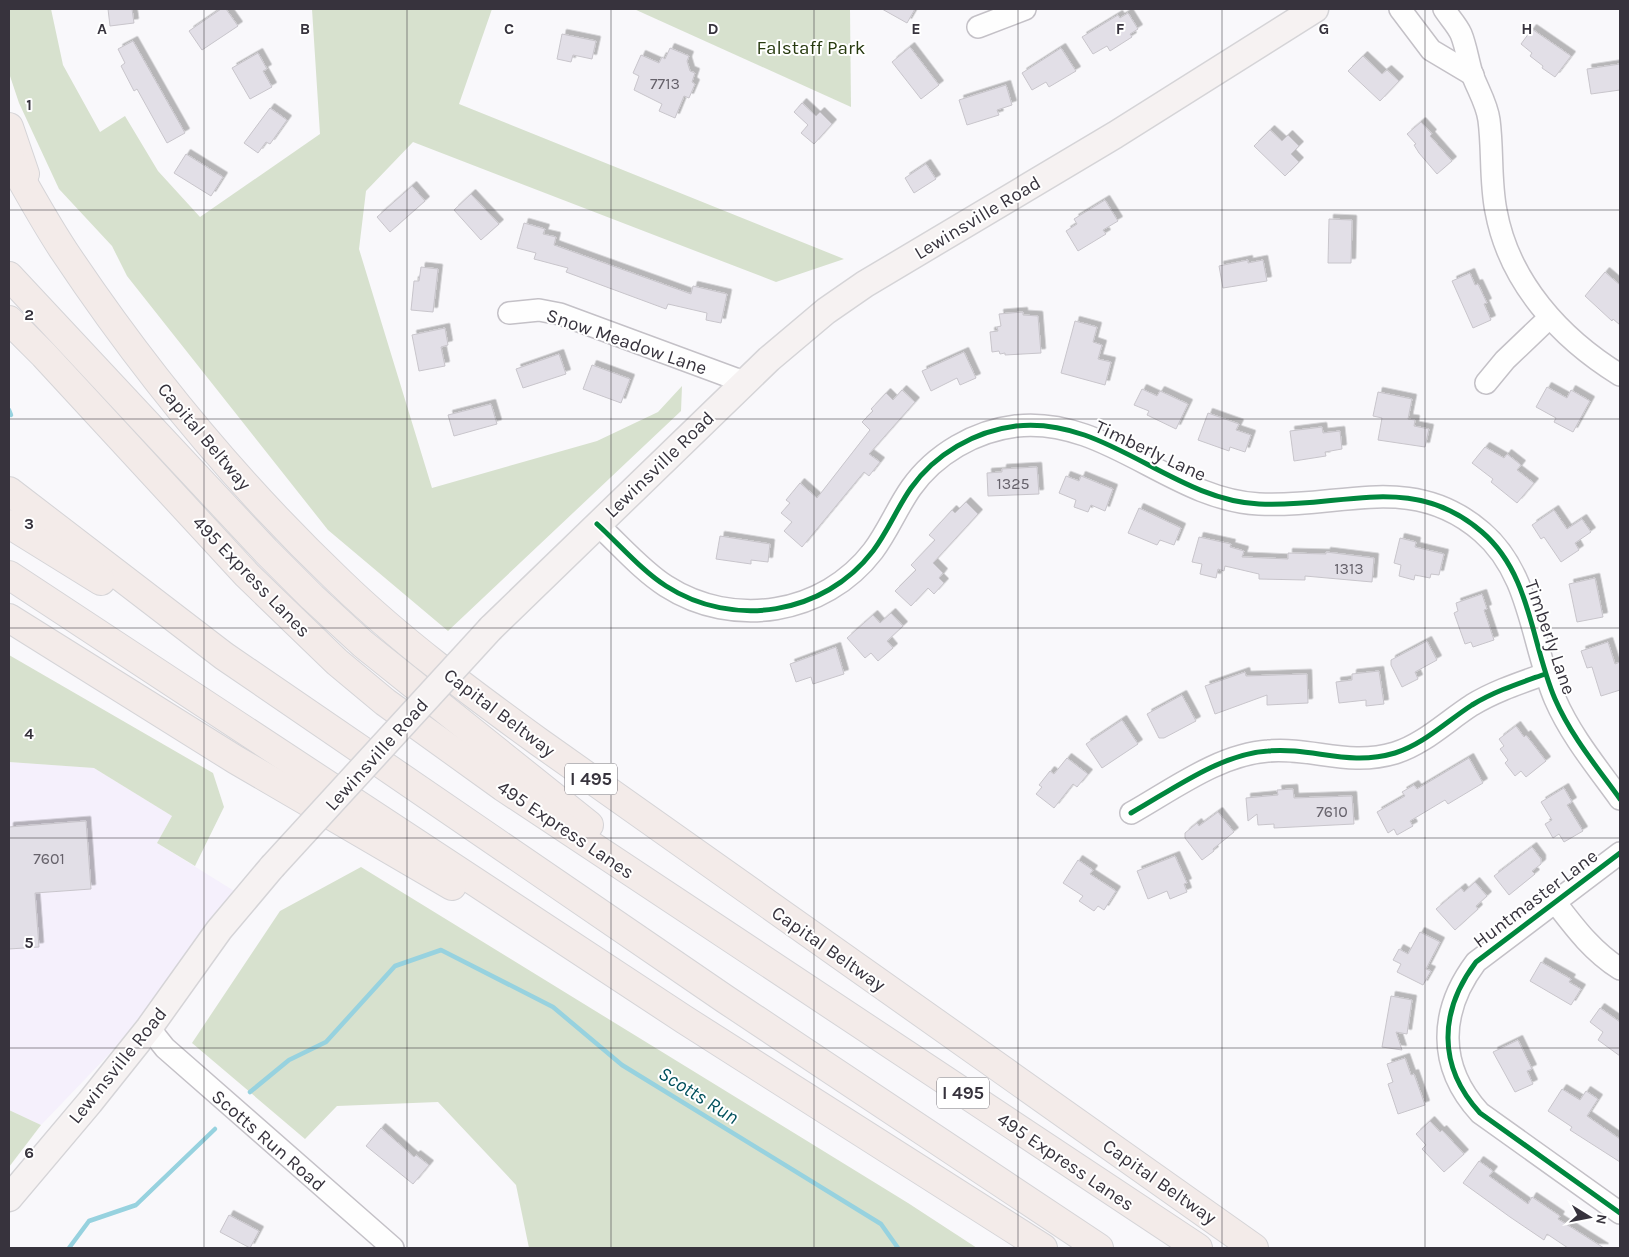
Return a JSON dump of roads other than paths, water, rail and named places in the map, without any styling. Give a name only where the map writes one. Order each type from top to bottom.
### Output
[{"type":"highway","points":[[9,127],[33,199]]},
{"type":"highway","name":"Capital Beltway","points":[[9,158],[63,249],[111,320],[164,390],[222,460],[280,522],[341,583],[404,639],[538,742],[1254,1248]]},
{"type":"highway","points":[[9,276],[266,551],[363,644],[729,937]]},
{"type":"highway","name":"495 Express Lanes","points":[[9,320],[44,354],[247,575],[337,662],[445,747],[1198,1248]]},
{"type":"highway","name":"I 495","points":[[9,492],[224,656],[724,999],[1099,1248]]},
{"type":"highway","points":[[9,524],[224,656]]},
{"type":"highway","points":[[9,575],[686,1020],[1043,1248]]},
{"type":"highway","points":[[9,618],[309,804],[686,1020]]},
{"type":"main road","name":"Lewinsville Road","points":[[9,1198],[149,1028],[219,930],[272,867],[491,628],[744,382],[797,334],[865,284],[1115,135],[1315,9]]},
{"type":"street","points":[[978,27],[1024,9]]},
{"type":"street","points":[[1400,9],[1431,50],[1473,76]]},
{"type":"street","points":[[1444,9],[1461,34],[1473,76],[1482,94],[1489,118],[1492,184],[1496,212],[1515,268],[1530,293],[1550,318],[1571,338],[1620,375]]},
{"type":"street","name":"Snow Meadow Lane","points":[[509,313],[539,310],[560,314],[744,382]]},
{"type":"street","points":[[1486,383],[1505,360],[1550,318]]},
{"type":"street","name":"Timberly Lane","points":[[597,524],[662,584],[682,596],[704,605],[727,610],[752,612],[777,610],[799,604],[821,595],[858,569],[874,550],[912,486],[927,468],[946,453],[966,441],[990,431],[1015,426],[1038,425],[1061,428],[1083,434],[1202,491],[1228,499],[1256,504],[1283,505],[1371,495],[1395,495],[1417,498],[1440,506],[1462,517],[1482,532],[1498,548],[1511,567],[1525,601],[1545,674],[1572,732],[1620,799]]},
{"type":"street","points":[[1131,813],[1225,761],[1248,754],[1269,750],[1292,751],[1352,759],[1375,758],[1397,752],[1418,743],[1472,705],[1499,691],[1545,674]]},
{"type":"street","name":"Huntmaster Lane","points":[[1620,853],[1489,950],[1476,962],[1454,996],[1449,1016],[1447,1041],[1450,1061],[1457,1081],[1469,1101],[1480,1113],[1620,1213]]},
{"type":"street","points":[[1555,902],[1584,940],[1601,956],[1620,969]]},
{"type":"street","name":"Scotts Run Road","points":[[149,1028],[172,1054],[393,1248]]},
{"type":"waterway","name":"Scotts Run","points":[[9,410],[11,415]]},
{"type":"waterway","name":"Scotts Run","points":[[250,1092],[289,1060],[326,1042],[395,966],[441,950],[553,1007],[622,1065],[881,1224],[898,1248]]},
{"type":"waterway","points":[[69,1248],[89,1221],[136,1205],[215,1129]]},
{"type":"park label","name":"Falstaff Park","points":[[811,47]]}]
